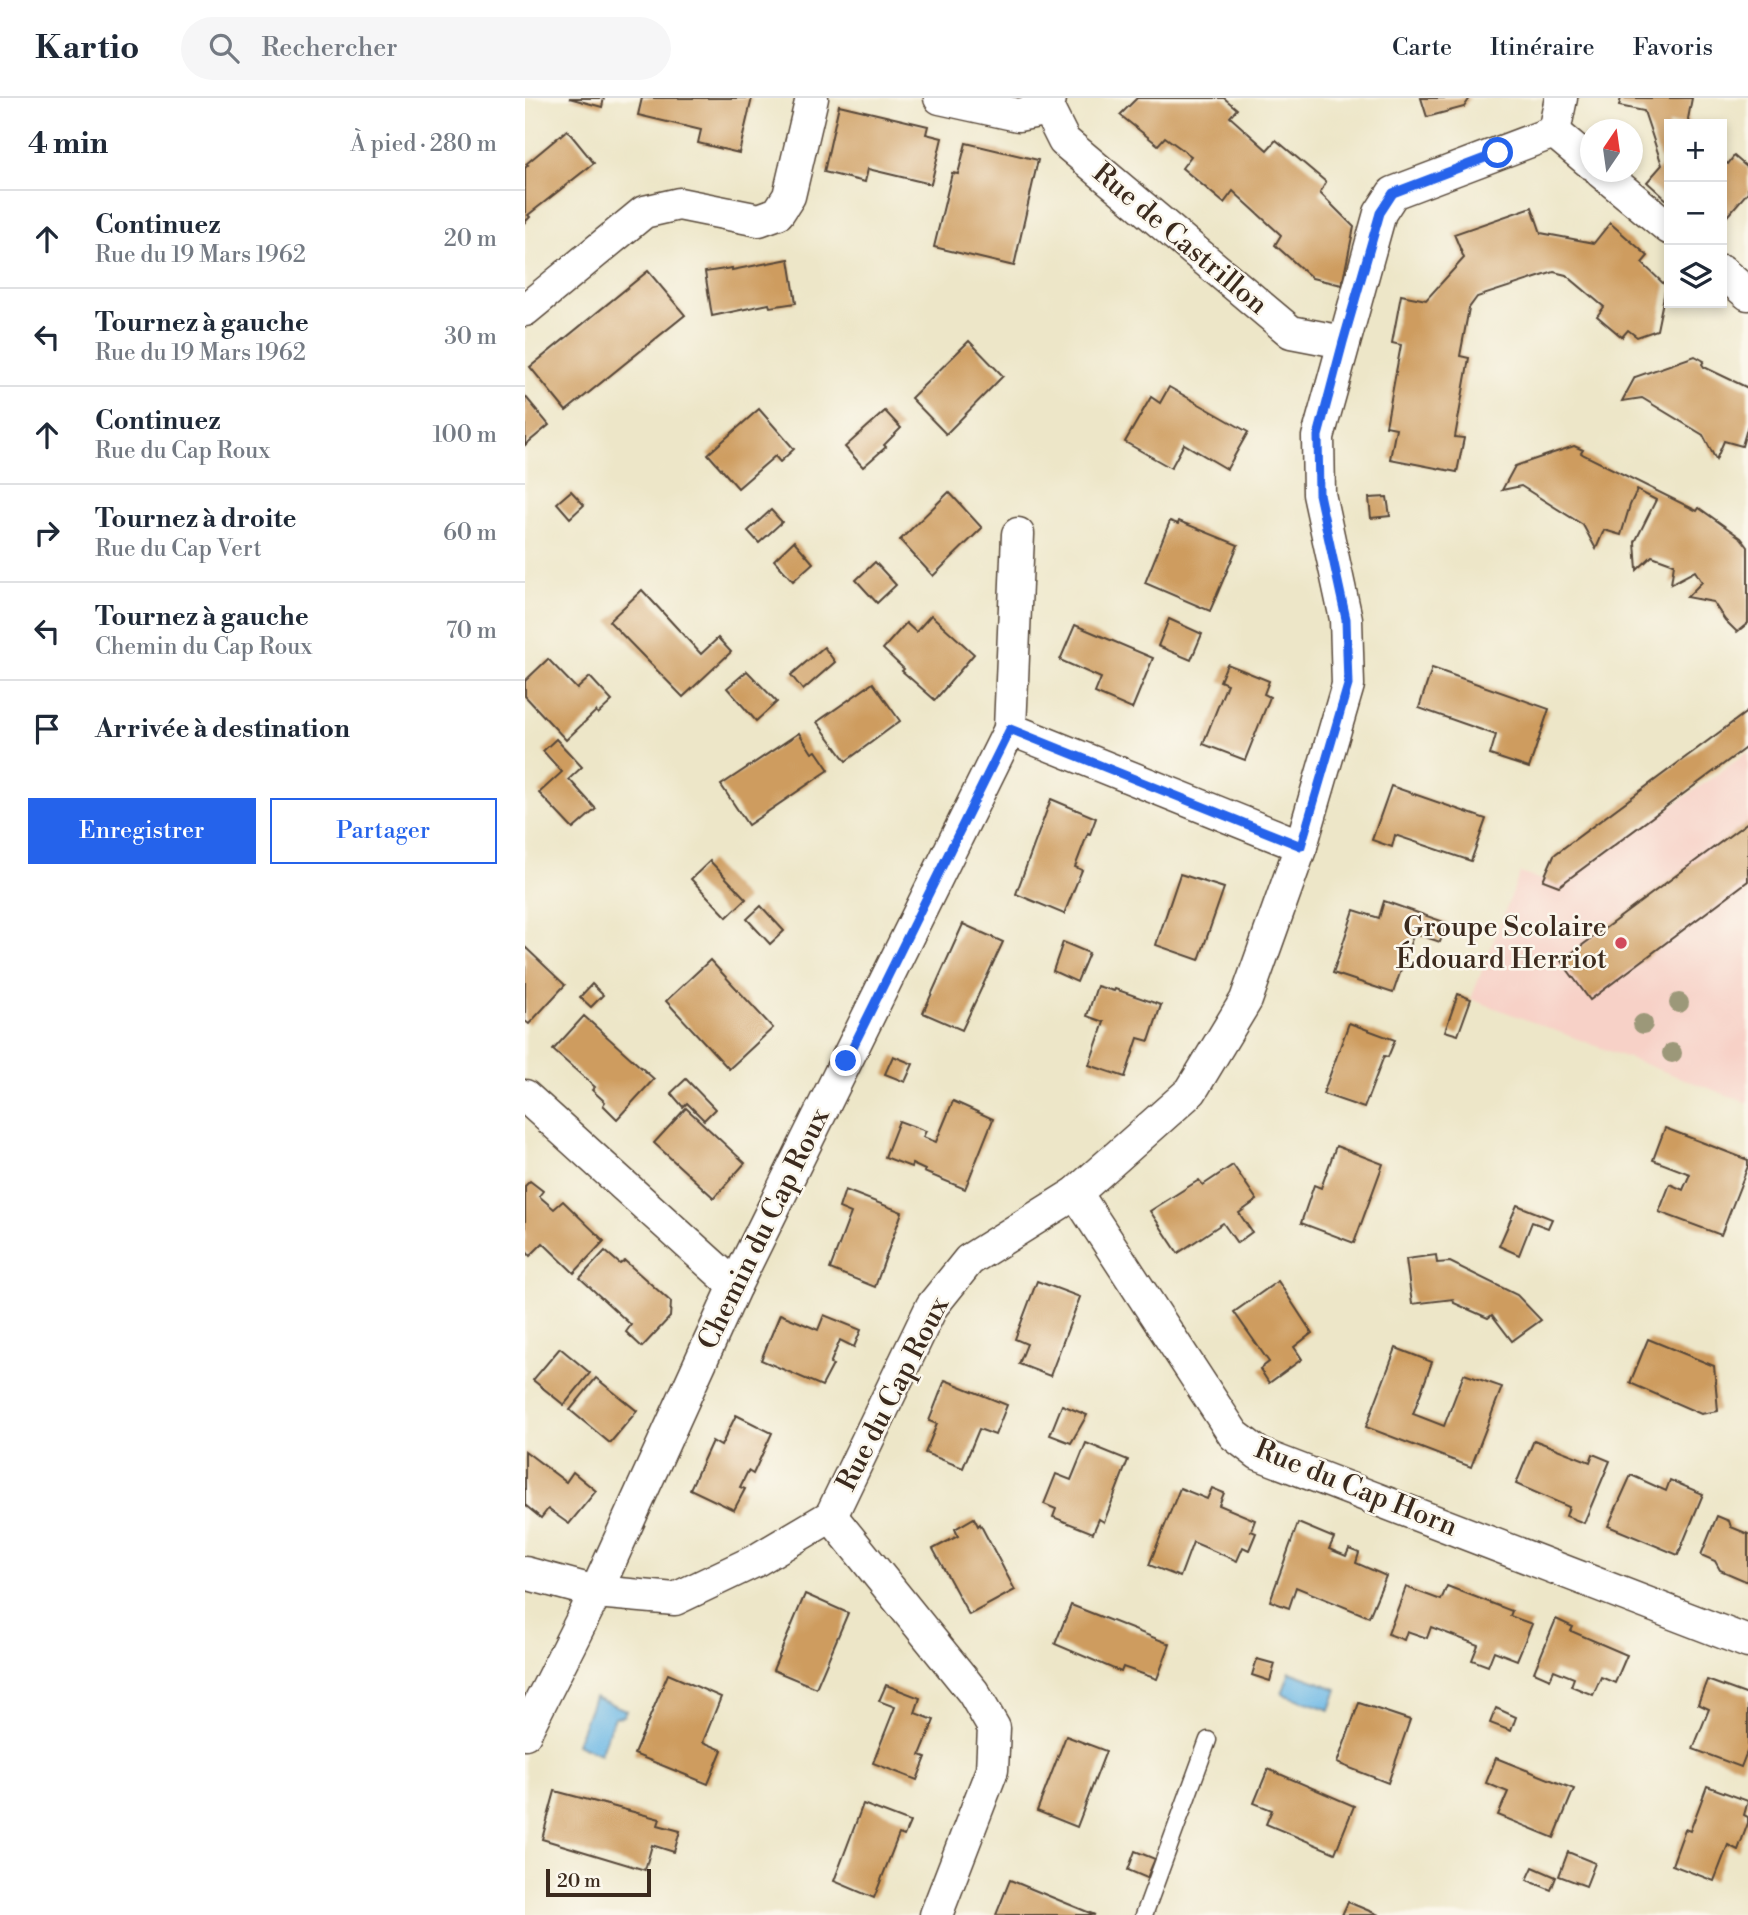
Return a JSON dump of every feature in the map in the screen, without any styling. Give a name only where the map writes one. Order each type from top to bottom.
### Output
[{"type":"street","points":[[525,310],[644,212],[679,204],[759,220],[778,213],[789,196],[812,98]]},
{"type":"street","points":[[940,98],[1018,115],[1049,104]]},
{"type":"street","points":[[1560,98],[1554,132],[1580,154]]},
{"type":"street","name":"Rue de Castrillon","points":[[1049,104],[1064,141],[1291,332],[1343,342]]},
{"type":"street","name":"Rue du Cap Roux","points":[[525,1573],[596,1592],[675,1599],[755,1561],[831,1516],[932,1306],[968,1259],[1076,1193],[1191,1091],[1246,1000],[1301,846],[1348,685],[1346,619],[1319,494],[1318,436],[1380,213],[1393,193],[1554,132]]},
{"type":"street","points":[[1613,182],[1664,224]]},
{"type":"street","points":[[1727,276],[1748,294]]},
{"type":"street","points":[[1018,534],[1010,729],[1301,846]]},
{"type":"street","name":"Chemin du Cap Roux","points":[[525,1733],[596,1592],[736,1286],[1010,729]]},
{"type":"street","points":[[525,1096],[736,1286]]},
{"type":"street","name":"Rue du Cap Horn","points":[[1076,1193],[1234,1435],[1259,1454],[1748,1642]]},
{"type":"street","points":[[831,1516],[973,1692],[995,1728],[992,1770],[936,1915]]},
{"type":"lane","points":[[1145,1915],[1209,1740]]},
{"type":"shaded area","name":"Groupe Scolaire Édouard Herriot","points":[[1748,752],[1748,1103],[1471,999],[1520,873],[1559,886]]},
{"type":"water","points":[[1290,1672],[1337,1689],[1330,1710],[1282,1694]]},
{"type":"water","points":[[594,1697],[626,1710],[623,1716],[614,1717],[600,1754],[576,1744]]},
{"type":"building","points":[[569,98],[604,98],[602,107]]},
{"type":"building","points":[[642,98],[752,98],[739,153],[698,143],[701,130],[638,115]]},
{"type":"building","points":[[1137,98],[1224,98],[1237,109],[1230,117],[1267,150],[1276,140],[1326,182],[1320,193],[1354,227],[1342,285],[1312,278],[1275,245],[1281,235],[1233,191],[1224,203],[1182,168],[1191,156],[1165,137],[1158,145],[1120,115]]},
{"type":"building","points":[[1421,98],[1470,98],[1464,107],[1427,117]]},
{"type":"building","points":[[1621,98],[1692,98],[1688,119],[1664,119],[1664,197],[1647,182],[1662,165],[1644,111],[1619,106]]},
{"type":"building","points":[[839,105],[928,126],[926,134],[942,138],[931,184],[868,169],[865,182],[824,172]]},
{"type":"building","points":[[567,130],[594,163],[528,215],[530,217],[525,222],[526,164]]},
{"type":"building","points":[[966,143],[1038,160],[1014,266],[934,247],[952,173],[958,174]]},
{"type":"building","points":[[1734,156],[1748,168],[1748,192],[1727,216],[1727,163]]},
{"type":"building","points":[[1532,207],[1541,233],[1594,243],[1610,223],[1648,256],[1642,263],[1664,284],[1657,330],[1637,337],[1628,330],[1622,337],[1597,316],[1604,307],[1566,275],[1554,272],[1477,297],[1469,308],[1460,356],[1469,358],[1455,437],[1464,438],[1457,472],[1390,459],[1396,428],[1386,426],[1401,345],[1392,343],[1401,295],[1426,300],[1464,258],[1454,234]]},
{"type":"building","points":[[789,259],[796,303],[770,307],[769,304],[712,316],[705,272],[732,270]]},
{"type":"building","points":[[648,271],[685,315],[566,411],[530,367]]},
{"type":"building","points":[[969,341],[1003,376],[946,434],[911,398]]},
{"type":"building","points":[[1695,356],[1704,361],[1704,367],[1748,388],[1748,425],[1742,446],[1724,441],[1716,460],[1703,435],[1642,398],[1622,401],[1635,377]]},
{"type":"building","points":[[1169,387],[1248,432],[1227,469],[1184,444],[1171,468],[1125,442],[1151,397],[1160,403]]},
{"type":"building","points":[[525,396],[549,425],[525,445]]},
{"type":"building","points":[[759,409],[794,449],[780,462],[775,456],[738,488],[708,454]]},
{"type":"building","points":[[885,411],[901,428],[884,445],[886,447],[863,467],[845,447]]},
{"type":"building","points":[[1574,446],[1583,450],[1581,453],[1584,455],[1697,511],[1699,508],[1741,538],[1748,547],[1748,623],[1737,632],[1713,602],[1687,597],[1702,582],[1695,571],[1671,584],[1674,564],[1652,556],[1637,570],[1635,542],[1656,500],[1637,490],[1621,535],[1604,530],[1596,549],[1583,525],[1521,486],[1502,490],[1515,466]]},
{"type":"building","points":[[571,491],[584,505],[570,518],[557,503]]},
{"type":"building","points":[[949,492],[982,528],[933,576],[900,540]]},
{"type":"building","points":[[1387,497],[1390,516],[1371,518],[1369,498]]},
{"type":"building","points":[[771,510],[782,522],[759,543],[748,531]]},
{"type":"building","points":[[1170,521],[1178,524],[1179,521],[1238,545],[1210,611],[1145,583]]},
{"type":"building","points":[[794,541],[813,563],[793,581],[774,560]]},
{"type":"building","points":[[875,562],[896,585],[877,603],[856,580]]},
{"type":"building","points":[[642,590],[701,654],[718,638],[731,652],[683,697],[609,621]]},
{"type":"building","points":[[931,615],[974,654],[935,700],[902,671],[904,669],[883,649],[906,623],[916,632]]},
{"type":"building","points":[[1169,619],[1202,634],[1191,660],[1158,646]]},
{"type":"building","points":[[1075,625],[1153,658],[1132,709],[1095,693],[1101,678],[1060,660]]},
{"type":"building","points":[[824,647],[835,662],[803,690],[791,675]]},
{"type":"building","points":[[548,659],[577,689],[590,677],[612,701],[598,714],[596,711],[566,740],[525,696],[525,681]]},
{"type":"building","points":[[1227,664],[1269,681],[1264,694],[1270,697],[1245,760],[1203,744],[1227,684],[1220,681]]},
{"type":"building","points":[[1432,668],[1549,709],[1529,768],[1490,755],[1496,735],[1419,708]]},
{"type":"building","points":[[747,671],[777,702],[756,721],[727,688]]},
{"type":"building","points":[[873,683],[900,721],[846,761],[817,722]]},
{"type":"building","points":[[1748,711],[1748,746],[1559,886],[1543,880],[1554,855]]},
{"type":"building","points":[[799,733],[812,753],[816,751],[829,770],[748,825],[721,785]]},
{"type":"building","points":[[556,739],[582,767],[569,779],[596,809],[573,829],[539,793],[562,772],[543,751]]},
{"type":"building","points":[[1391,786],[1486,819],[1471,861],[1395,835],[1392,847],[1372,840]]},
{"type":"building","points":[[1051,799],[1096,818],[1075,867],[1082,870],[1064,914],[1016,894]]},
{"type":"building","points":[[1748,822],[1748,881],[1590,1000],[1561,961]]},
{"type":"building","points":[[710,861],[746,899],[727,917],[691,879]]},
{"type":"building","points":[[1180,874],[1224,888],[1199,960],[1156,945]]},
{"type":"building","points":[[1384,901],[1447,923],[1440,942],[1414,933],[1393,993],[1333,973],[1354,910],[1379,918]]},
{"type":"building","points":[[761,906],[784,931],[770,944],[747,919]]},
{"type":"building","points":[[963,924],[1003,942],[962,1030],[923,1013]]},
{"type":"building","points":[[1063,942],[1089,953],[1077,982],[1053,971]]},
{"type":"building","points":[[525,947],[565,985],[529,1024],[525,1021]]},
{"type":"building","points":[[710,960],[773,1028],[729,1069],[666,1001]]},
{"type":"building","points":[[592,984],[603,995],[591,1007],[580,997]]},
{"type":"building","points":[[1097,986],[1114,991],[1115,989],[1161,1005],[1149,1041],[1138,1038],[1125,1077],[1089,1065],[1104,1022],[1087,1016]]},
{"type":"building","points":[[1458,994],[1471,999],[1458,1035],[1445,1031]]},
{"type":"building","points":[[584,1016],[654,1079],[617,1119],[592,1090],[595,1087],[553,1050]]},
{"type":"building","points":[[1349,1023],[1395,1040],[1388,1057],[1384,1056],[1364,1108],[1323,1094]]},
{"type":"building","points":[[893,1056],[913,1064],[905,1082],[885,1074]]},
{"type":"building","points":[[686,1079],[715,1109],[704,1120],[687,1103],[683,1107],[671,1093]]},
{"type":"building","points":[[953,1101],[993,1119],[965,1189],[924,1172],[925,1170],[912,1164],[911,1167],[885,1157],[899,1121],[926,1131],[923,1137],[936,1142]]},
{"type":"building","points":[[686,1108],[745,1163],[714,1198],[654,1143]]},
{"type":"building","points":[[1665,1128],[1748,1160],[1721,1235],[1659,1212],[1670,1184],[1683,1190],[1690,1174],[1653,1160]]},
{"type":"building","points":[[1336,1146],[1383,1164],[1354,1243],[1301,1223],[1314,1185],[1321,1188]]},
{"type":"building","points":[[1233,1165],[1257,1200],[1239,1213],[1252,1232],[1237,1243],[1223,1223],[1178,1253],[1150,1211],[1199,1180],[1203,1185]]},
{"type":"building","points":[[530,1181],[543,1191],[539,1196],[554,1209],[563,1201],[604,1241],[574,1273],[543,1243],[530,1256],[525,1250],[525,1186]]},
{"type":"building","points":[[845,1190],[902,1212],[875,1287],[830,1269],[851,1213],[839,1208]]},
{"type":"building","points":[[1517,1205],[1552,1219],[1548,1228],[1532,1222],[1519,1255],[1499,1246]]},
{"type":"building","points":[[605,1251],[620,1264],[625,1261],[671,1302],[670,1317],[642,1347],[626,1332],[631,1325],[580,1278]]},
{"type":"building","points":[[1436,1255],[1437,1263],[1450,1262],[1517,1295],[1541,1320],[1512,1341],[1492,1315],[1488,1318],[1454,1303],[1453,1299],[1412,1304],[1406,1259]]},
{"type":"building","points":[[1037,1281],[1080,1297],[1050,1376],[1019,1364],[1027,1344],[1015,1339]]},
{"type":"building","points":[[1278,1281],[1312,1333],[1294,1347],[1302,1359],[1269,1383],[1260,1369],[1269,1362],[1234,1312]]},
{"type":"building","points":[[780,1314],[818,1330],[824,1315],[861,1330],[854,1347],[840,1340],[830,1364],[833,1365],[822,1386],[761,1360]]},
{"type":"building","points":[[1648,1339],[1714,1366],[1718,1411],[1701,1414],[1630,1383]]},
{"type":"building","points":[[560,1348],[590,1373],[564,1405],[533,1380]]},
{"type":"building","points":[[1396,1348],[1432,1362],[1413,1414],[1444,1426],[1464,1374],[1502,1387],[1471,1467],[1366,1427]]},
{"type":"building","points":[[596,1378],[637,1411],[610,1443],[570,1410]]},
{"type":"building","points":[[945,1380],[1007,1405],[995,1435],[979,1429],[963,1468],[925,1453],[937,1424],[929,1421]]},
{"type":"building","points":[[1062,1405],[1087,1415],[1071,1443],[1050,1435]]},
{"type":"building","points":[[736,1415],[772,1433],[753,1474],[748,1471],[740,1487],[745,1489],[734,1510],[690,1489],[712,1441],[721,1446]]},
{"type":"building","points":[[1534,1440],[1590,1462],[1593,1454],[1610,1461],[1584,1523],[1566,1516],[1569,1507],[1516,1484]]},
{"type":"building","points":[[1086,1443],[1128,1460],[1104,1522],[1099,1519],[1093,1533],[1053,1517],[1056,1509],[1044,1504],[1056,1474],[1071,1480]]},
{"type":"building","points":[[525,1451],[566,1482],[573,1472],[596,1491],[569,1524],[548,1509],[541,1518],[525,1505]]},
{"type":"building","points":[[1631,1475],[1666,1491],[1670,1480],[1703,1494],[1678,1555],[1608,1526]]},
{"type":"building","points":[[1180,1488],[1207,1499],[1212,1488],[1224,1493],[1219,1505],[1255,1520],[1251,1531],[1256,1533],[1249,1550],[1243,1547],[1237,1561],[1193,1542],[1180,1577],[1149,1565]]},
{"type":"building","points":[[1717,1516],[1729,1521],[1731,1527],[1748,1534],[1748,1582],[1720,1570],[1715,1561],[1701,1555]]},
{"type":"building","points":[[974,1518],[978,1526],[980,1524],[1015,1590],[969,1615],[933,1549],[958,1536],[955,1529]]},
{"type":"building","points":[[1298,1523],[1334,1538],[1329,1549],[1346,1556],[1349,1549],[1359,1553],[1356,1563],[1386,1576],[1369,1617],[1296,1587],[1289,1608],[1270,1601]]},
{"type":"building","points":[[1447,1586],[1512,1611],[1510,1616],[1532,1624],[1517,1660],[1494,1651],[1488,1666],[1472,1660],[1478,1645],[1431,1627],[1427,1638],[1407,1631],[1404,1640],[1388,1634],[1406,1587],[1441,1600]]},
{"type":"building","points":[[805,1594],[848,1613],[816,1688],[773,1670]]},
{"type":"building","points":[[1071,1605],[1170,1644],[1157,1679],[1123,1667],[1121,1672],[1055,1644]]},
{"type":"building","points":[[1556,1619],[1573,1627],[1571,1631],[1627,1655],[1615,1683],[1601,1677],[1593,1695],[1571,1686],[1574,1678],[1554,1670],[1550,1679],[1534,1672]]},
{"type":"building","points":[[1257,1659],[1275,1664],[1270,1681],[1252,1675]]},
{"type":"building","points":[[668,1674],[721,1697],[703,1742],[722,1750],[708,1784],[634,1754]]},
{"type":"building","points":[[1707,1680],[1748,1695],[1748,1749],[1741,1767],[1693,1749],[1709,1709],[1698,1704]]},
{"type":"building","points":[[886,1685],[920,1698],[915,1713],[934,1720],[920,1755],[926,1757],[917,1780],[873,1763],[895,1707],[879,1701]]},
{"type":"building","points":[[1359,1703],[1410,1720],[1388,1783],[1337,1763]]},
{"type":"building","points":[[1496,1708],[1516,1717],[1511,1731],[1490,1723]]},
{"type":"building","points":[[1066,1736],[1106,1751],[1077,1827],[1037,1811]]},
{"type":"building","points":[[1496,1758],[1574,1789],[1554,1838],[1498,1815],[1508,1792],[1486,1783]]},
{"type":"building","points":[[1268,1769],[1354,1806],[1335,1853],[1266,1824],[1272,1810],[1254,1803]]},
{"type":"building","points":[[1707,1786],[1748,1801],[1744,1815],[1748,1817],[1748,1823],[1738,1850],[1728,1845],[1714,1881],[1672,1865],[1685,1829],[1690,1831]]},
{"type":"building","points":[[555,1791],[660,1819],[658,1825],[680,1831],[674,1852],[652,1845],[645,1870],[542,1839]]},
{"type":"building","points":[[863,1804],[910,1822],[904,1836],[899,1834],[874,1898],[834,1881]]},
{"type":"building","points":[[1135,1851],[1155,1859],[1147,1878],[1128,1870]]},
{"type":"building","points":[[1568,1852],[1595,1863],[1586,1886],[1559,1876]]},
{"type":"building","points":[[1533,1867],[1556,1877],[1551,1890],[1527,1880]]},
{"type":"building","points":[[1010,1880],[1095,1915],[996,1915]]},
{"type":"building","points":[[1348,1902],[1379,1915],[1342,1915]]},
{"type":"place","name":"Groupe Scolaire Édouard Herriot","points":[[1621,943]]},
{"type":"route","points":[[846,1061],[1010,729],[1301,846],[1348,685],[1346,619],[1319,494],[1318,436],[1343,342],[1380,213],[1393,193],[1498,153]]}]
